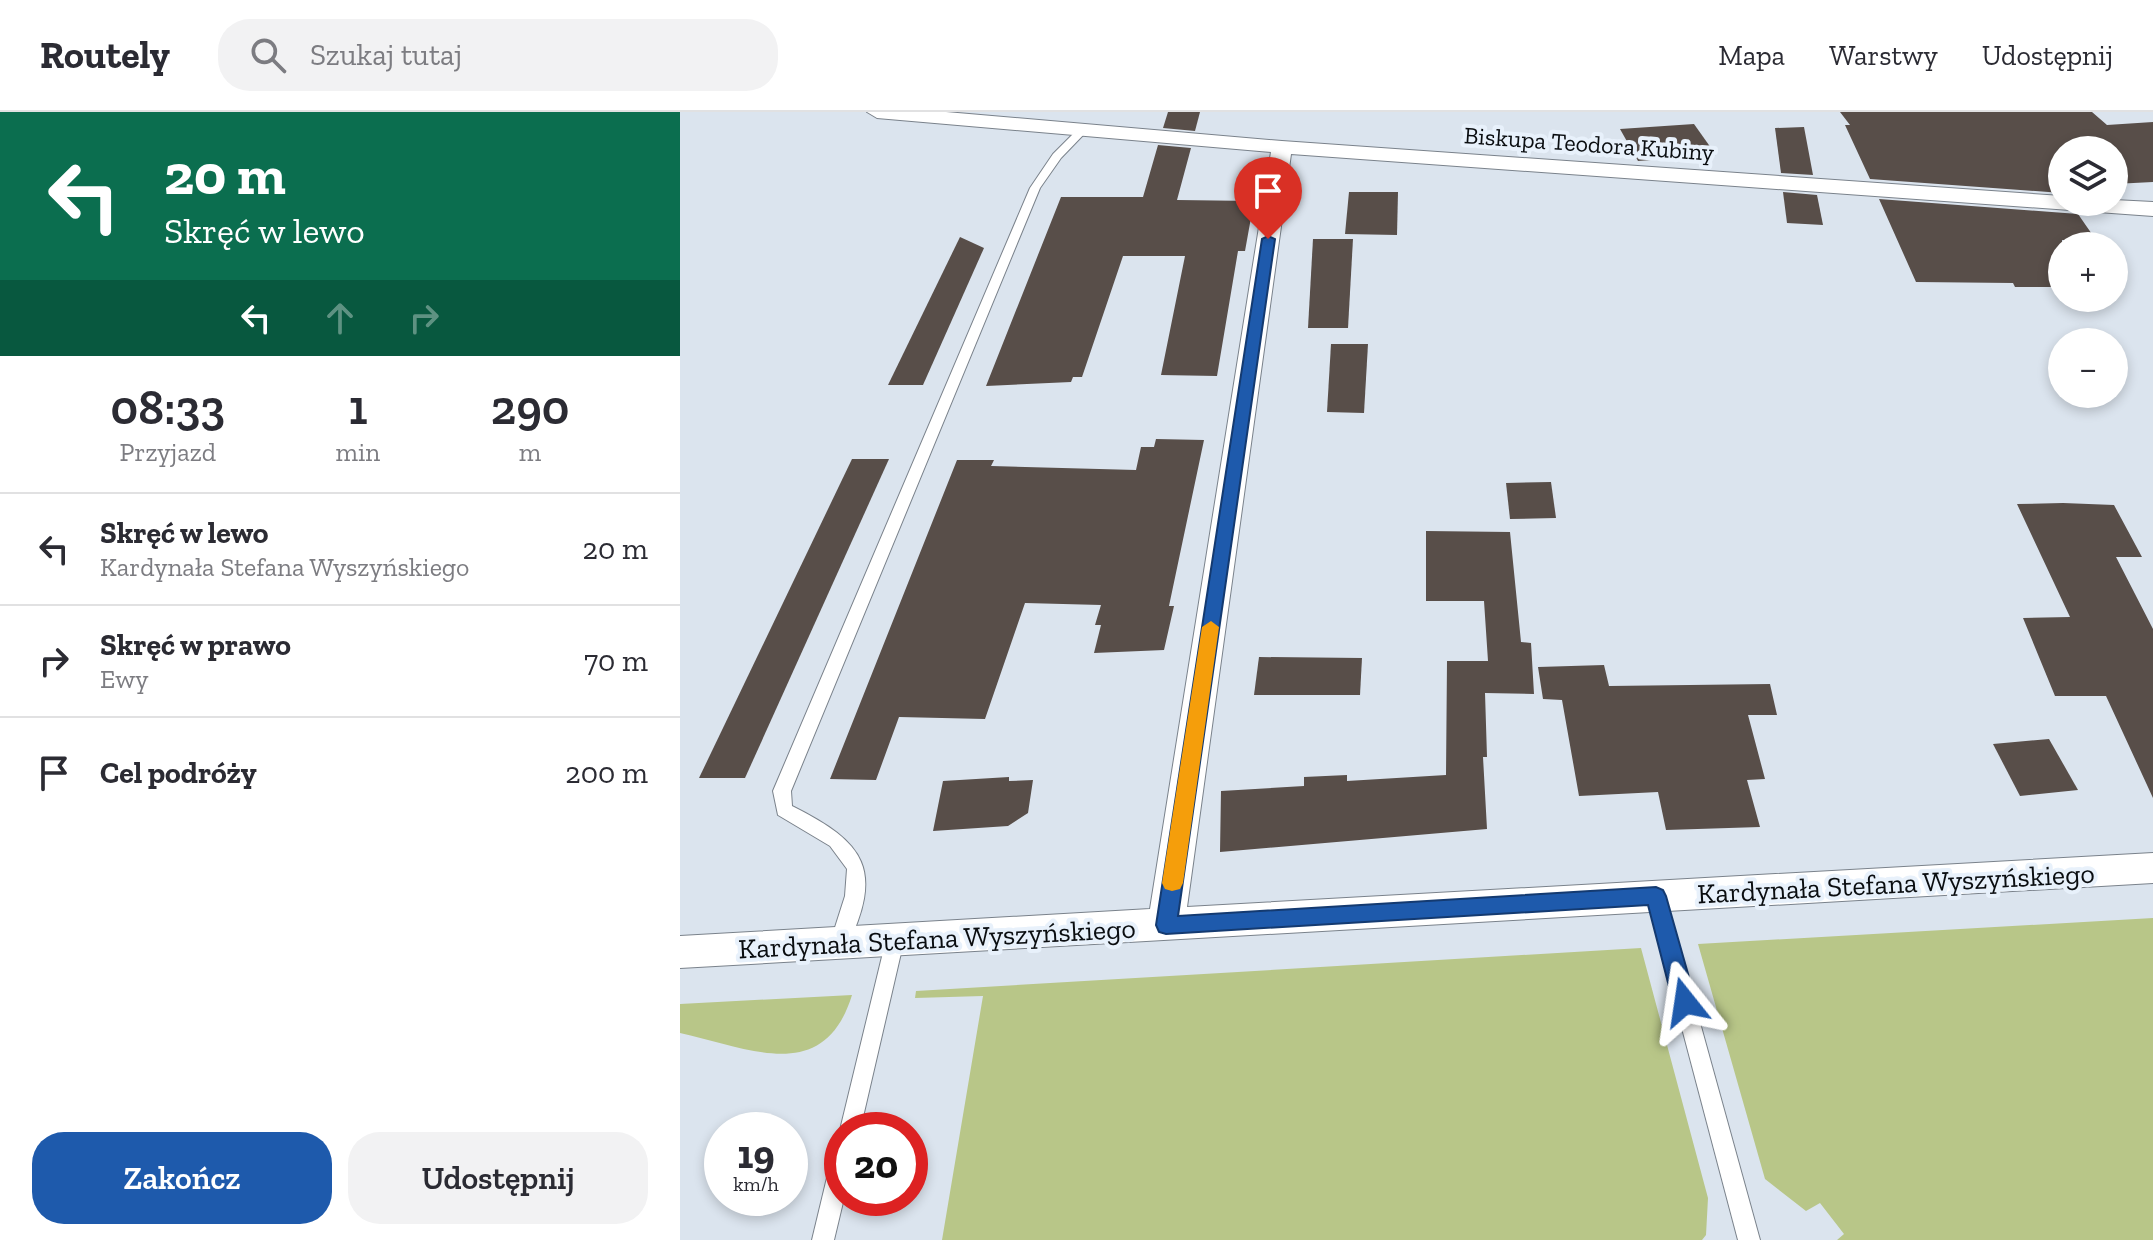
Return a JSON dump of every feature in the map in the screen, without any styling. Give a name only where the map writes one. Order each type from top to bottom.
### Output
[{"type":"street","name":"Biskupa Teodora Kubiny","points":[[877,112],[1282,147],[2153,209]]},
{"type":"street","points":[[1166,925],[1282,147]]},
{"type":"street","name":"Kardynała Stefana Wyszyńskiego","points":[[680,952],[2153,868]]},
{"type":"lane","points":[[839,943],[856,885],[856,870],[844,848],[812,824],[784,810],[782,791],[1035,188],[1057,156],[1083,130]]},
{"type":"lane","points":[[1656,896],[1749,1240]]},
{"type":"lane","points":[[854,1112],[895,940]]},
{"type":"lane","points":[[823,1240],[829,1216]]},
{"type":"green space","points":[[2153,918],[2153,1240],[1837,1240],[1844,1234],[1820,1203],[1806,1211],[1765,1179],[1698,944]]},
{"type":"green space","points":[[1641,948],[1708,1198],[1706,1235],[1702,1240],[942,1240],[983,996],[915,998],[916,991]]},
{"type":"green space","points":[[852,995],[839,1023],[823,1041],[803,1051],[781,1054],[757,1052],[680,1033],[680,1004]]},
{"type":"building","points":[[1168,112],[1200,112],[1195,131],[1163,128]]},
{"type":"building","points":[[1840,112],[2092,112],[2107,125],[2153,122],[2153,182],[2128,183],[2128,136],[2048,136],[2048,192],[1870,179],[1845,125],[1850,125]]},
{"type":"building","points":[[1694,124],[1716,155],[1638,161],[1620,129]]},
{"type":"building","points":[[1804,127],[1813,175],[1781,173],[1775,128]]},
{"type":"building","points":[[1158,145],[1191,148],[1177,200],[1254,201],[1245,251],[1238,251],[1217,376],[1161,375],[1185,256],[1123,256],[1082,377],[1073,377],[1071,382],[986,386],[1061,197],[1143,197]]},
{"type":"building","points":[[1349,192],[1398,192],[1397,235],[1345,234]]},
{"type":"building","points":[[1783,192],[1817,195],[1823,225],[1787,223]]},
{"type":"building","points":[[1879,199],[2048,212],[2048,216],[2079,216],[2090,232],[2048,232],[2048,287],[2015,287],[2013,283],[1916,282]]},
{"type":"building","points":[[960,237],[984,248],[923,385],[888,385]]},
{"type":"building","points":[[1313,239],[1353,239],[1348,328],[1308,328]]},
{"type":"building","points":[[1331,344],[1368,344],[1364,413],[1327,412]]},
{"type":"building","points":[[1156,439],[1204,440],[1169,606],[1174,606],[1164,650],[1094,653],[1101,625],[1095,625],[1101,605],[1025,603],[985,719],[899,717],[876,780],[830,779],[957,460],[994,460],[991,466],[1136,470],[1141,447],[1154,447]]},
{"type":"building","points":[[852,459],[889,459],[745,778],[699,778]]},
{"type":"building","points":[[1551,482],[1556,518],[1510,519],[1506,483]]},
{"type":"building","points":[[2017,504],[2114,505],[2142,557],[2116,557],[2153,629],[2153,798],[2106,696],[2055,696],[2023,618],[2070,617]]},
{"type":"building","points":[[1426,531],[1510,532],[1521,642],[1531,643],[1534,694],[1485,693],[1487,757],[1483,757],[1487,829],[1220,852],[1221,791],[1304,786],[1304,777],[1347,775],[1347,781],[1446,775],[1447,661],[1488,661],[1484,601],[1426,601]]},
{"type":"building","points":[[1259,657],[1362,658],[1360,695],[1254,695]]},
{"type":"building","points":[[1604,665],[1609,686],[1770,684],[1777,715],[1748,715],[1765,779],[1747,780],[1760,827],[1666,830],[1658,792],[1579,796],[1562,700],[1543,699],[1538,667]]},
{"type":"building","points":[[2049,739],[2078,790],[2020,796],[1993,744]]},
{"type":"building","points":[[1009,777],[1009,781],[1033,780],[1028,813],[1008,826],[933,831],[943,781]]},
{"type":"slow traffic","points":[[1172,883],[1211,627]]},
{"type":"route","points":[[1268,239],[1166,925],[1656,896],[1685,1002]]}]
